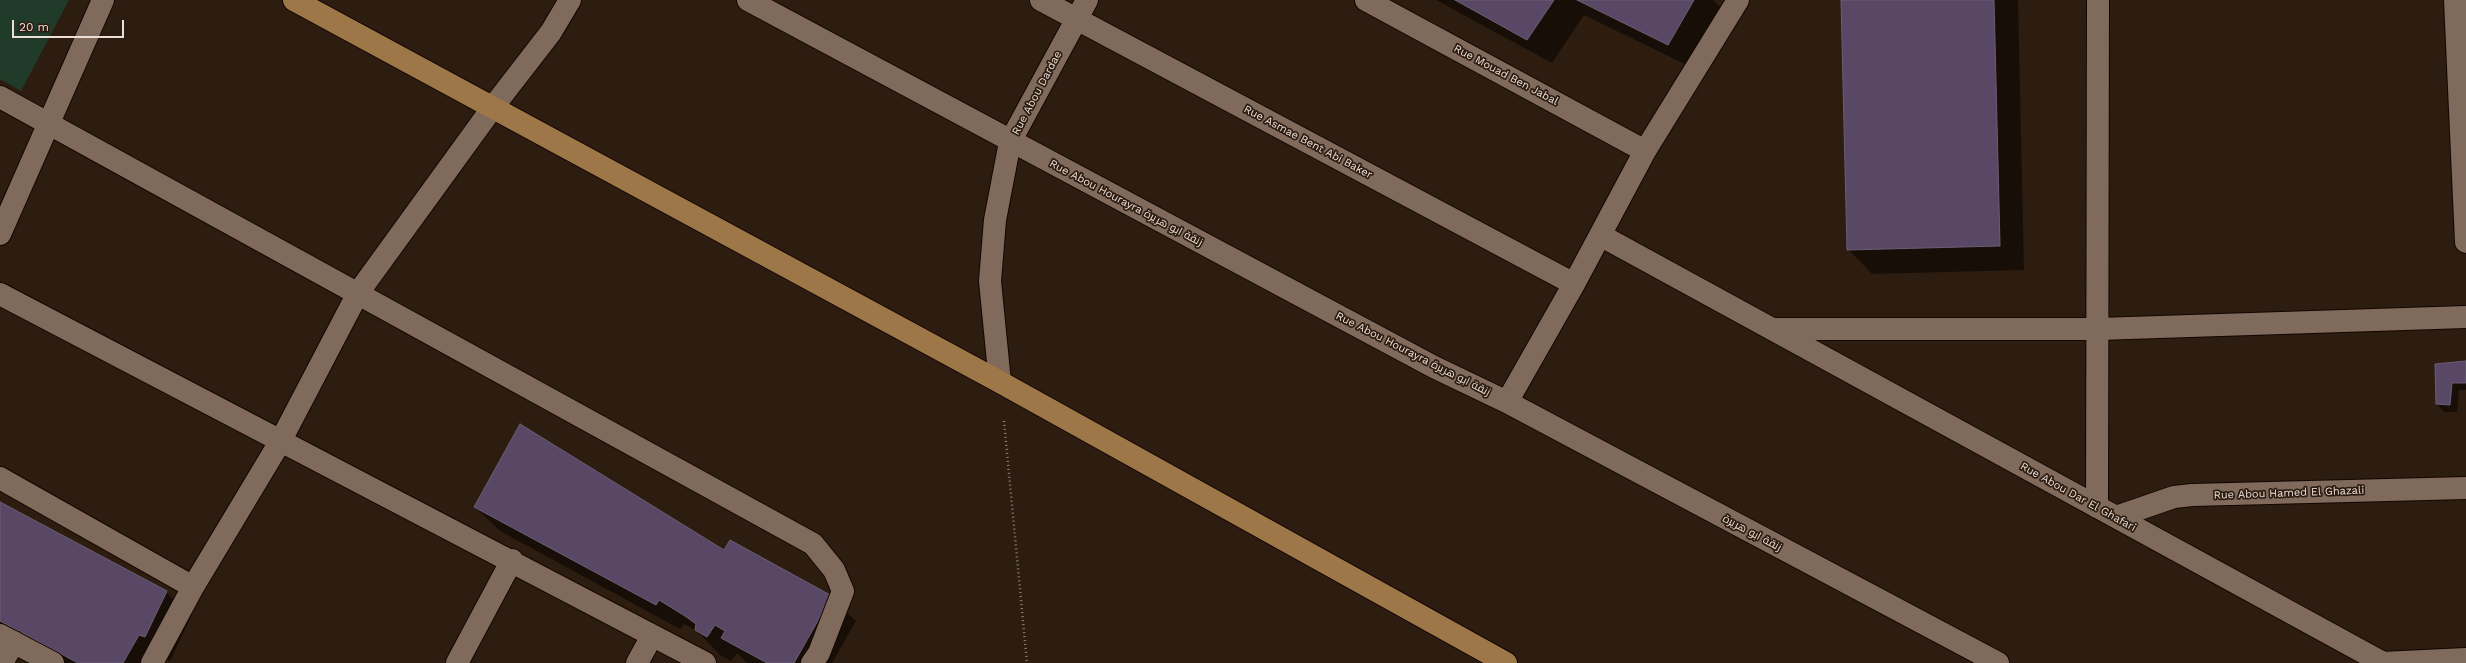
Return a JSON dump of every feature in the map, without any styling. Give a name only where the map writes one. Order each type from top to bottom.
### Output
[{"type":"main road","points":[[294,0],[1000,382],[1506,663]]},
{"type":"street","points":[[0,234],[103,0]]},
{"type":"street","points":[[152,663],[193,587],[280,442],[358,293],[493,107],[552,32],[570,0]]},
{"type":"street","name":"Rue Abou Hourayra زنقة ابو هريرة","points":[[748,0],[1010,142],[1434,367],[1507,402]]},
{"type":"street","name":"Rue Asmae Bent Abi Baker","points":[[1041,0],[1574,284]]},
{"type":"street","name":"Rue Abou Dardae","points":[[1000,382],[990,281],[995,220],[1010,142],[1087,0]]},
{"type":"street","name":"Rue Mouad Ben Jabal","points":[[1366,0],[1645,151]]},
{"type":"street","points":[[1507,402],[1574,284],[1645,151],[1738,0]]},
{"type":"street","points":[[2097,507],[2098,0]]},
{"type":"street","points":[[2456,0],[2462,60],[2466,242]]},
{"type":"street","points":[[0,97],[813,544],[834,570],[842,591],[819,653],[812,663]]},
{"type":"street","name":"Rue Abou Dar El Ghafari","points":[[1600,235],[2383,663]]},
{"type":"street","points":[[0,294],[280,442],[512,560],[705,663]]},
{"type":"street","points":[[1773,329],[2098,329],[2466,317]]},
{"type":"street","name":"زنقة ابو هريرة","points":[[1507,402],[1998,663]]},
{"type":"street","points":[[0,478],[193,587]]},
{"type":"street","name":"Rue Abou Hamed El Ghazali","points":[[2116,517],[2174,497],[2192,495],[2466,488]]},
{"type":"street","points":[[457,663],[512,560]]},
{"type":"street","points":[[637,663],[652,636]]},
{"type":"street","points":[[2,663],[7,639],[53,663]]},
{"type":"street","points":[[2383,663],[2466,659]]},
{"type":"path","points":[[1000,382],[1027,663]]},
{"type":"green space","points":[[0,0],[69,0],[21,91],[0,79]]},
{"type":"building","points":[[1455,0],[1554,0],[1527,40]]},
{"type":"building","points":[[1577,0],[1694,0],[1668,45]]},
{"type":"building","points":[[1841,0],[1994,0],[2000,246],[1847,250]]},
{"type":"building","points":[[2466,361],[2466,383],[2452,383],[2450,405],[2436,404],[2435,364]]},
{"type":"building","points":[[520,424],[724,550],[730,540],[832,596],[794,663],[767,663],[721,638],[725,631],[715,625],[707,637],[695,630],[696,624],[659,600],[656,605],[474,507]]},
{"type":"building","points":[[0,502],[167,591],[145,637],[139,635],[123,663],[78,663],[0,621]]}]
